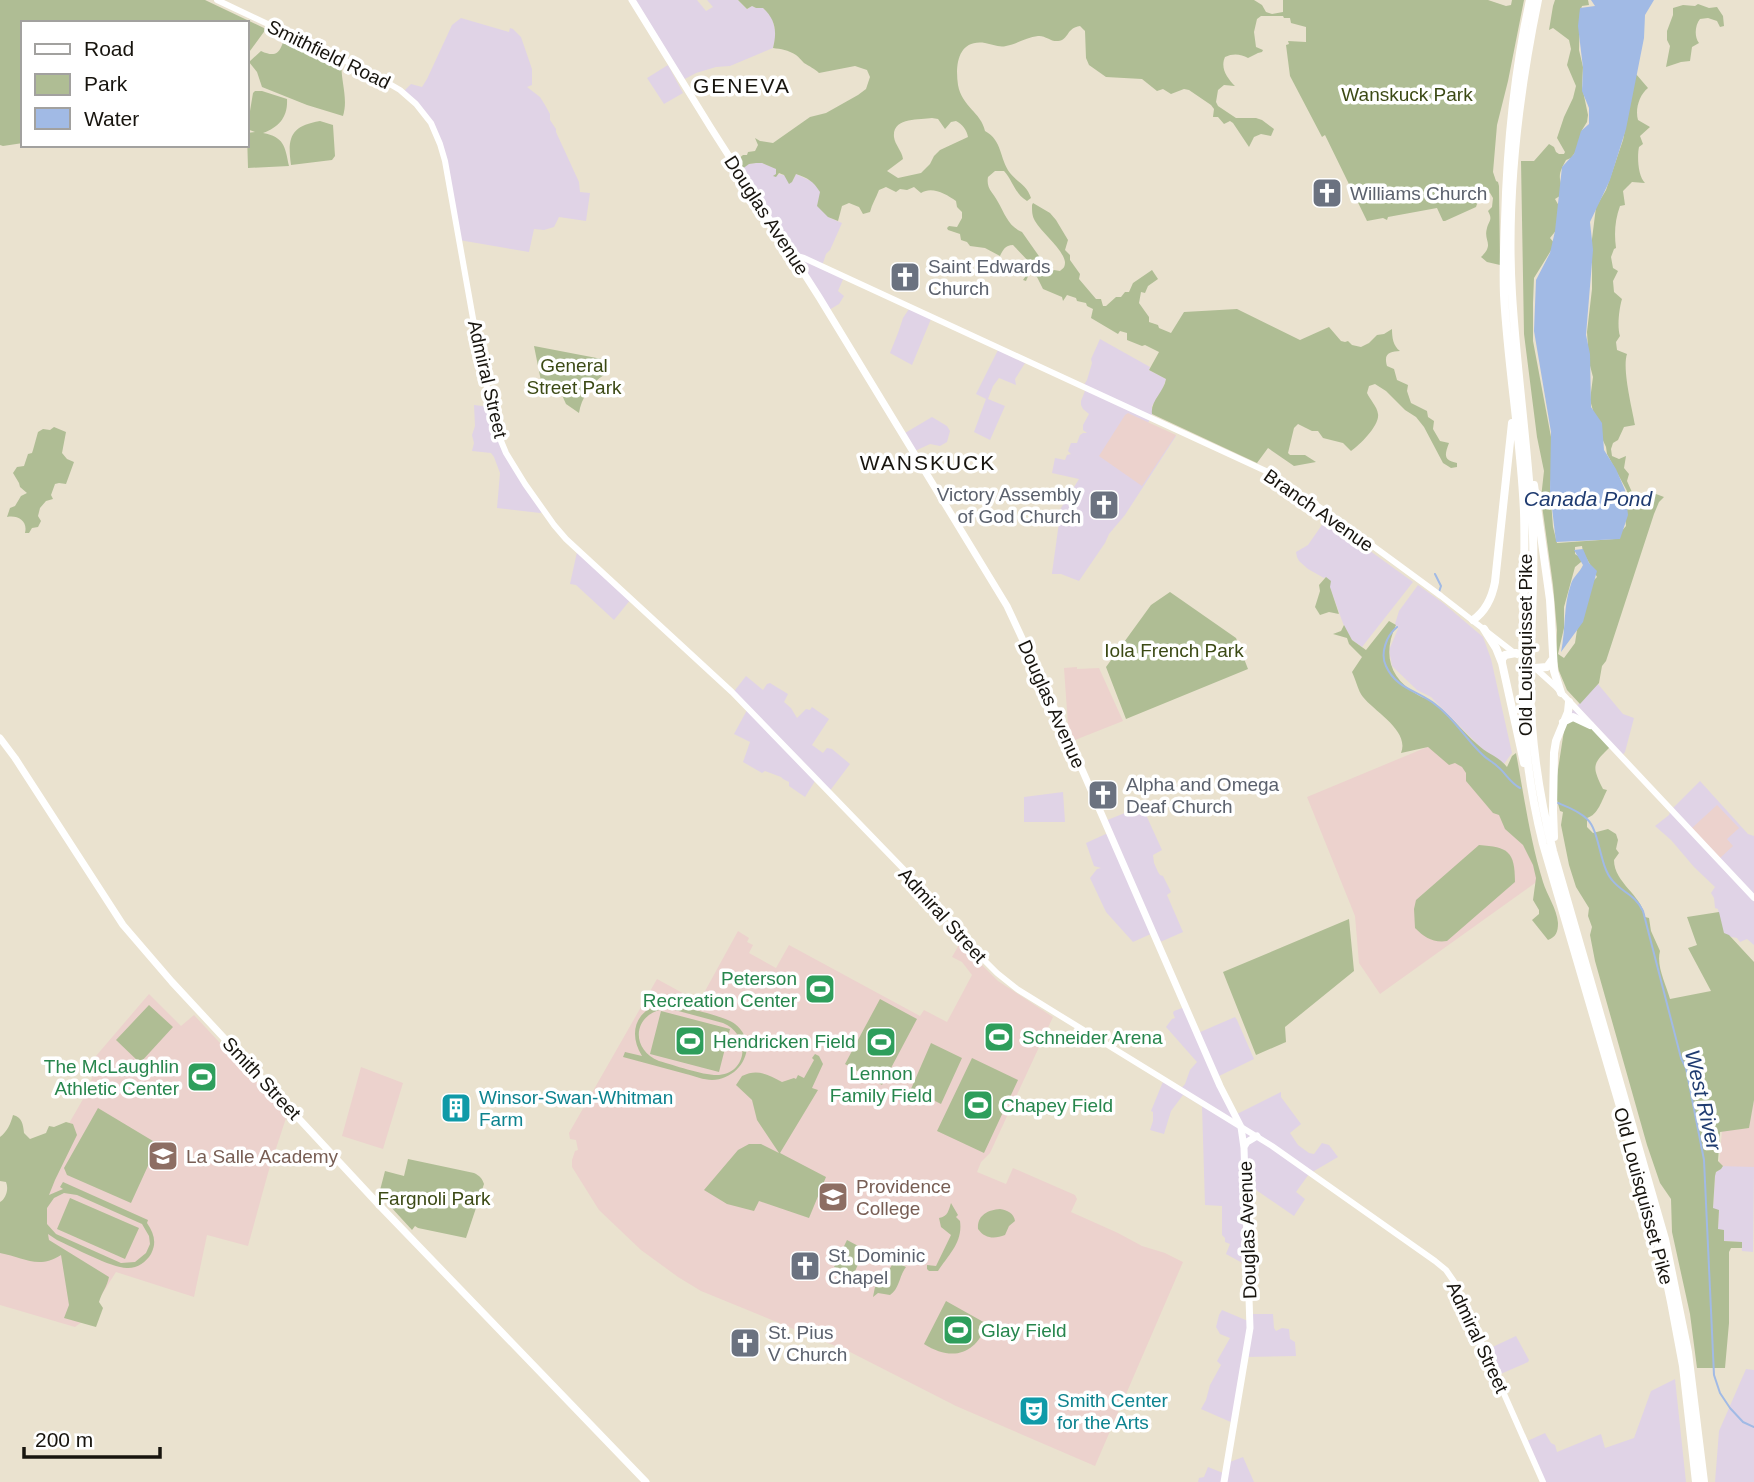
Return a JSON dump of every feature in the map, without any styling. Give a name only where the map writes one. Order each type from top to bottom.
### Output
[{"type":"highway","name":"Old Louisquisset Pike","points":[[1530,0],[1514,87],[1507,161],[1504,282],[1524,521],[1522,676],[1525,739],[1534,804],[1548,860],[1663,1262],[1683,1366],[1696,1482]]},
{"type":"highway","name":"Old Louisquisset Pike","points":[[1538,0],[1520,101],[1512,196],[1512,293],[1533,536],[1530,682],[1532,730],[1537,771],[1556,861],[1653,1192],[1673,1271],[1691,1368],[1703,1482]]},
{"type":"highway","points":[[1473,621],[1486,608],[1495,582],[1514,399]]},
{"type":"highway","points":[[1523,412],[1545,555],[1554,671],[1561,693]]},
{"type":"highway","points":[[1484,629],[1502,663],[1534,804]]},
{"type":"highway","points":[[1502,663],[1505,655],[1516,653]]},
{"type":"highway","points":[[1535,668],[1549,666],[1553,657]]},
{"type":"highway","points":[[1556,861],[1553,816],[1554,753],[1569,702]]},
{"type":"highway","points":[[1563,722],[1573,717],[1590,724]]},
{"type":"main road","name":"Smithfield Road","points":[[217,0],[387,81],[413,101],[431,123],[440,144],[451,188],[460,244]]},
{"type":"main road","name":"Douglas Avenue","points":[[632,0],[710,128],[793,255],[1007,606],[1220,1086],[1241,1127],[1250,1331],[1224,1482]]},
{"type":"main road","name":"Admiral Street","points":[[460,244],[496,429],[510,460],[554,525],[732,692],[946,914],[981,958],[997,973],[1017,989],[1257,1136],[1377,1219],[1435,1261],[1451,1276],[1543,1482]]},
{"type":"main road","name":"Branch Avenue","points":[[793,255],[1268,472],[1439,594],[1535,668],[1754,898]]},
{"type":"main road","name":"Smith Street","points":[[0,738],[123,925],[172,982],[380,1206],[646,1482]]},
{"type":"main road","points":[[1244,1148],[1247,1142],[1257,1136]]},
{"type":"shaded area","points":[[632,0],[697,0],[706,11],[713,7],[707,0],[738,0],[747,9],[752,6],[763,8],[772,16],[776,35],[773,48],[730,66],[696,73],[681,81]]},
{"type":"shaded area","points":[[461,18],[509,32],[510,28],[521,37],[532,69],[532,85],[527,87],[540,97],[550,114],[550,120],[579,182],[580,192],[590,193],[586,221],[559,217],[554,227],[534,229],[529,252],[459,240],[440,150],[428,123],[403,92],[411,84],[422,87],[452,25]]},
{"type":"shaded area","points":[[668,65],[683,93],[664,104],[647,78]]},
{"type":"shaded area","points":[[762,163],[777,169],[776,174],[784,175],[792,182],[796,174],[813,182],[821,192],[828,217],[842,223],[822,266],[844,277],[838,291],[844,296],[839,304],[829,310],[738,172],[748,164]]},
{"type":"shaded area","points":[[909,309],[931,319],[912,365],[890,353]]},
{"type":"shaded area","points":[[1100,339],[1166,379],[1152,406],[1148,423],[1176,436],[1079,581],[1052,573],[1061,508],[1079,479],[1052,473],[1055,458],[1065,460],[1067,455],[1071,454],[1068,451],[1071,443],[1077,443],[1080,435],[1087,433],[1083,430],[1083,425],[1089,414],[1081,405],[1085,391],[1082,388]]},
{"type":"shaded area","points":[[998,350],[1025,363],[1015,379],[1016,385],[999,378],[993,386],[988,399],[1005,406],[990,440],[974,432],[986,399],[976,394]]},
{"type":"shaded area","points":[[474,405],[491,407],[504,450],[545,511],[540,513],[497,508],[500,473],[494,457],[491,453],[472,451]]},
{"type":"shaded area","points":[[1128,413],[1176,435],[1142,486],[1099,456]]},
{"type":"shaded area","points":[[932,417],[947,426],[950,431],[947,442],[940,446],[930,444],[915,451],[905,433]]},
{"type":"shaded area","points":[[1326,519],[1413,582],[1362,647],[1352,640],[1344,626],[1326,577],[1308,569],[1297,557],[1296,552],[1308,545]]},
{"type":"shaded area","points":[[577,552],[631,599],[614,620],[576,585],[570,584]]},
{"type":"shaded area","points":[[1418,585],[1483,637],[1491,659],[1512,753],[1501,768],[1431,697],[1417,690],[1392,666],[1389,650],[1398,629],[1395,624],[1399,611]]},
{"type":"shaded area","points":[[1064,668],[1099,668],[1123,721],[1075,740],[1068,725]]},
{"type":"shaded area","points":[[746,676],[763,690],[770,683],[788,694],[784,702],[797,718],[812,707],[829,719],[812,745],[823,753],[827,748],[832,749],[850,764],[829,792],[815,781],[805,797],[781,777],[765,771],[762,773],[743,762],[750,742],[734,734],[747,710],[732,694]]},
{"type":"shaded area","points":[[1598,684],[1623,714],[1634,718],[1625,752],[1621,757],[1572,714]]},
{"type":"shaded area","points":[[1456,735],[1518,804],[1542,878],[1380,994],[1359,963],[1355,916],[1307,797]]},
{"type":"shaded area","points":[[1700,781],[1748,834],[1754,836],[1754,945],[1747,939],[1740,942],[1737,938],[1722,935],[1718,909],[1715,908],[1711,893],[1715,887],[1655,826],[1669,815]]},
{"type":"shaded area","points":[[1063,792],[1065,822],[1024,822],[1024,797]]},
{"type":"shaded area","points":[[1717,805],[1739,828],[1727,839],[1733,846],[1720,858],[1692,828]]},
{"type":"shaded area","points":[[1142,806],[1162,850],[1153,855],[1154,863],[1171,892],[1167,895],[1183,932],[1158,943],[1153,933],[1133,942],[1106,912],[1090,878],[1101,868],[1094,866],[1086,843],[1108,833],[1105,821]]},
{"type":"shaded area","name":"Providence College","points":[[738,931],[749,938],[747,942],[753,945],[749,953],[776,968],[789,945],[920,1016],[924,1010],[947,1022],[972,975],[962,962],[952,957],[961,941],[998,981],[1053,1017],[990,1153],[981,1162],[977,1172],[1006,1184],[1013,1168],[1075,1195],[1077,1199],[1071,1212],[1142,1246],[1183,1262],[1095,1466],[956,1406],[850,1352],[701,1291],[641,1250],[599,1210],[572,1167],[575,1151],[578,1150],[576,1140],[570,1139],[569,1133],[657,979],[699,1002]]},
{"type":"shaded area","name":"La Salle Academy","points":[[149,994],[181,1026],[194,1015],[287,1115],[248,1246],[207,1235],[194,1297],[116,1272],[87,1318],[75,1327],[0,1305],[0,1243],[90,1087],[96,1056]]},
{"type":"shaded area","points":[[1185,1007],[1198,1033],[1235,1017],[1237,1020],[1254,1059],[1217,1077],[1235,1115],[1281,1092],[1281,1097],[1301,1124],[1290,1133],[1298,1145],[1314,1154],[1322,1143],[1329,1145],[1338,1157],[1309,1174],[1296,1192],[1305,1199],[1294,1216],[1246,1183],[1246,1265],[1226,1254],[1230,1244],[1225,1242],[1222,1235],[1222,1206],[1205,1205],[1202,1106],[1183,1095],[1171,1111],[1164,1134],[1150,1130],[1153,1121],[1151,1111],[1163,1082],[1179,1091],[1197,1062],[1166,1027],[1175,1018],[1174,1011]]},
{"type":"shaded area","points":[[361,1067],[403,1083],[383,1149],[342,1136]]},
{"type":"shaded area","points":[[1754,1100],[1754,1167],[1719,1166],[1722,1131],[1748,1128]]},
{"type":"shaded area","points":[[1723,1166],[1754,1166],[1753,1252],[1742,1251],[1741,1242],[1723,1241],[1718,1229],[1719,1211],[1713,1209],[1715,1176]]},
{"type":"shaded area","points":[[1222,1310],[1248,1321],[1249,1314],[1273,1314],[1276,1331],[1289,1329],[1290,1339],[1295,1342],[1296,1356],[1245,1357],[1233,1423],[1201,1409],[1221,1365],[1217,1361],[1230,1338],[1220,1334],[1216,1327]]},
{"type":"shaded area","points":[[1516,1336],[1528,1362],[1496,1376],[1484,1351]]},
{"type":"shaded area","points":[[1746,1369],[1754,1370],[1754,1482],[1715,1482],[1719,1431]]},
{"type":"shaded area","points":[[1675,1379],[1686,1482],[1542,1482],[1525,1442],[1545,1433],[1557,1452],[1601,1434],[1605,1448],[1634,1438],[1651,1391]]},
{"type":"shaded area","points":[[1243,1457],[1254,1482],[1198,1482],[1199,1478],[1204,1477],[1208,1467],[1223,1473],[1227,1463]]},
{"type":"green space","points":[[0,0],[205,0],[266,29],[248,54],[248,21],[21,21],[21,143],[0,145]]},
{"type":"green space","name":"Wanskuck Park","points":[[738,0],[1254,0],[1262,5],[1266,12],[1272,14],[1283,12],[1283,0],[1488,0],[1506,6],[1511,5],[1512,0],[1524,0],[1497,125],[1493,172],[1499,186],[1500,265],[1487,262],[1481,257],[1488,246],[1488,211],[1492,207],[1493,198],[1490,193],[1484,193],[1483,200],[1478,201],[1476,207],[1445,221],[1437,208],[1388,217],[1387,220],[1383,218],[1367,221],[1325,135],[1322,137],[1290,76],[1286,45],[1289,44],[1288,41],[1306,42],[1306,27],[1291,23],[1290,18],[1261,16],[1257,19],[1254,32],[1256,47],[1263,50],[1262,52],[1248,58],[1240,55],[1225,57],[1225,73],[1235,86],[1224,85],[1218,90],[1218,106],[1236,118],[1256,118],[1274,129],[1271,136],[1261,134],[1254,137],[1249,147],[1233,123],[1230,121],[1224,124],[1218,117],[1213,117],[1214,109],[1211,105],[1189,90],[1171,94],[1163,89],[1157,91],[1142,79],[1106,77],[1089,65],[1086,58],[1085,31],[1080,26],[1058,41],[1038,36],[1003,46],[985,43],[969,45],[960,55],[958,62],[958,85],[963,99],[980,119],[985,131],[995,140],[1010,173],[1025,187],[1031,198],[1027,201],[1023,198],[1004,171],[995,171],[988,177],[989,188],[1010,223],[1022,232],[1048,269],[1060,271],[1065,262],[1035,221],[1033,203],[1056,220],[1068,240],[1065,250],[1080,274],[1079,279],[1096,299],[1101,299],[1103,306],[1129,292],[1133,283],[1152,270],[1158,279],[1148,286],[1145,293],[1141,292],[1139,303],[1149,317],[1149,322],[1171,333],[1184,312],[1237,309],[1300,340],[1329,327],[1341,341],[1361,347],[1377,335],[1392,329],[1394,344],[1400,351],[1387,355],[1387,366],[1394,369],[1397,380],[1408,385],[1411,403],[1427,411],[1428,417],[1434,421],[1433,429],[1440,441],[1449,443],[1446,457],[1457,463],[1457,467],[1451,468],[1443,463],[1416,417],[1375,384],[1369,386],[1367,393],[1376,408],[1378,419],[1369,434],[1351,451],[1343,443],[1323,438],[1318,431],[1298,424],[1294,428],[1288,453],[1305,455],[1316,462],[1294,466],[1268,448],[1257,463],[1152,414],[1153,405],[1166,379],[1149,370],[1159,352],[1127,340],[1127,333],[1120,331],[1118,334],[1091,318],[1093,309],[1086,303],[1067,295],[1063,301],[1062,297],[1043,289],[1037,277],[1029,274],[1026,281],[1023,280],[1031,264],[1013,245],[1006,247],[1000,256],[985,248],[970,246],[961,240],[960,234],[947,228],[957,227],[962,218],[956,201],[948,196],[934,191],[921,193],[914,187],[896,192],[886,187],[879,190],[870,212],[863,214],[859,207],[849,203],[842,206],[838,221],[828,217],[817,206],[820,192],[804,177],[796,174],[789,184],[784,175],[779,173],[776,177],[773,176],[776,169],[762,163],[749,164],[738,172],[733,163],[748,152],[755,151],[758,145],[755,138],[773,143],[810,117],[826,113],[858,95],[866,89],[870,77],[867,70],[855,66],[819,73],[793,53],[773,48],[775,31],[771,17],[763,8],[752,6],[747,9]],"holes":[[[938,119],[945,129],[951,122],[958,122],[968,137],[940,150],[921,173],[898,178],[887,171],[903,159],[894,137],[897,126],[914,120]]]},
{"type":"green space","points":[[1555,0],[1588,0],[1589,5],[1582,6],[1580,12],[1579,50],[1587,122],[1577,150],[1566,160],[1561,171],[1563,194],[1555,199],[1559,206],[1558,228],[1550,238],[1555,244],[1534,278],[1533,341],[1554,453],[1550,488],[1557,543],[1615,539],[1626,526],[1624,507],[1627,491],[1607,454],[1590,400],[1593,377],[1587,332],[1596,207],[1606,190],[1623,140],[1636,74],[1648,88],[1638,103],[1638,120],[1650,127],[1640,136],[1643,144],[1638,151],[1639,171],[1645,183],[1632,182],[1623,191],[1625,205],[1620,206],[1618,211],[1615,227],[1616,248],[1611,257],[1613,268],[1618,271],[1613,281],[1614,292],[1622,299],[1617,350],[1627,354],[1627,379],[1635,425],[1624,427],[1611,449],[1612,456],[1619,459],[1626,456],[1624,468],[1629,474],[1627,481],[1635,499],[1644,500],[1656,494],[1664,497],[1654,514],[1606,661],[1602,666],[1599,683],[1580,704],[1567,690],[1556,657],[1557,630],[1553,585],[1541,498],[1544,471],[1524,334],[1521,161],[1534,161],[1549,144],[1559,154],[1564,154],[1557,138],[1576,86],[1567,65],[1571,49],[1569,40],[1553,28],[1549,30]],"holes":[[[1582,546],[1597,577],[1593,581],[1575,643],[1564,658],[1558,654],[1564,628],[1564,607],[1575,567],[1581,562],[1581,558],[1575,554],[1575,547]]]},
{"type":"green space","points":[[1698,4],[1709,8],[1717,7],[1723,16],[1724,26],[1720,27],[1717,21],[1708,18],[1700,19],[1696,31],[1699,43],[1692,47],[1690,61],[1666,67],[1670,46],[1667,31],[1673,8]]},
{"type":"green space","points":[[286,33],[342,58],[345,102],[343,116],[262,87],[257,72],[249,62],[261,51],[272,54],[279,51]]},
{"type":"green space","points":[[262,91],[287,99],[286,111],[281,120],[274,128],[263,133],[279,140],[289,166],[248,168],[248,133],[255,132],[248,129],[253,93]]},
{"type":"green space","points":[[320,121],[333,125],[335,156],[332,160],[291,165],[290,147],[293,134],[303,126]]},
{"type":"green space","name":"General Street Park","points":[[534,346],[607,360],[604,375],[587,392],[579,413],[566,404],[561,393],[544,396]]},
{"type":"green space","points":[[54,427],[66,432],[62,453],[74,462],[66,484],[55,484],[51,495],[53,499],[46,501],[40,508],[38,516],[41,521],[38,527],[25,533],[25,525],[21,520],[7,517],[10,508],[27,493],[20,487],[13,473],[17,467],[24,466],[28,454],[32,453],[38,432]]},
{"type":"green space","points":[[1326,577],[1331,581],[1330,587],[1339,614],[1329,612],[1320,615],[1315,607],[1319,585]]},
{"type":"green space","name":"Iola French Park","points":[[1170,592],[1236,638],[1248,669],[1126,719],[1106,667],[1151,605]]},
{"type":"green space","points":[[1389,621],[1396,625],[1389,656],[1401,682],[1408,689],[1439,706],[1481,747],[1507,767],[1516,753],[1534,850],[1558,923],[1557,932],[1551,939],[1548,940],[1532,920],[1539,914],[1533,900],[1536,878],[1523,845],[1505,829],[1499,815],[1493,813],[1466,781],[1466,773],[1462,767],[1455,763],[1449,765],[1428,747],[1401,753],[1401,737],[1360,692],[1352,672],[1362,657],[1349,644],[1347,638],[1333,634],[1341,631],[1344,625],[1352,640],[1366,650]]},
{"type":"green space","points":[[1571,715],[1583,720],[1610,747],[1597,761],[1595,770],[1603,789],[1607,790],[1597,810],[1587,818],[1587,827],[1593,833],[1608,829],[1616,834],[1616,849],[1619,853],[1614,860],[1615,868],[1618,876],[1639,902],[1645,917],[1649,918],[1651,931],[1660,951],[1660,969],[1670,999],[1711,991],[1688,948],[1697,945],[1687,917],[1719,912],[1724,933],[1754,962],[1754,1100],[1749,1128],[1720,1132],[1718,1161],[1723,1166],[1715,1176],[1713,1208],[1719,1210],[1718,1229],[1724,1230],[1724,1241],[1742,1242],[1742,1248],[1731,1248],[1729,1252],[1729,1323],[1725,1368],[1697,1368],[1690,1314],[1672,1232],[1671,1199],[1660,1183],[1647,1145],[1595,961],[1589,908],[1576,887],[1569,865],[1561,825],[1563,812],[1560,811],[1557,800],[1557,776],[1565,724]]},
{"type":"green space","points":[[1479,845],[1497,847],[1508,853],[1513,863],[1515,882],[1447,941],[1425,937],[1415,928],[1416,900]]},
{"type":"green space","points":[[1349,919],[1354,971],[1285,1027],[1286,1042],[1256,1055],[1223,972]]},
{"type":"green space","name":"Lennon Family Field","points":[[880,999],[917,1019],[882,1085],[845,1064]]},
{"type":"green space","points":[[663,1004],[679,1006],[730,1021],[743,1032],[747,1051],[744,1060],[731,1074],[712,1080],[623,1057],[625,1052],[642,1056],[635,1039],[635,1031],[640,1017],[653,1007]],"holes":[[[671,1009],[732,1028],[742,1043],[741,1060],[736,1067],[729,1072],[713,1075],[659,1061],[650,1056],[640,1041],[641,1025],[653,1012]]]},
{"type":"green space","points":[[149,1005],[173,1027],[140,1063],[116,1040]]},
{"type":"green space","name":"Hendricken Field","points":[[661,1011],[730,1029],[719,1072],[650,1054]]},
{"type":"green space","points":[[931,1043],[962,1058],[941,1104],[911,1089]]},
{"type":"green space","points":[[815,1054],[823,1064],[812,1088],[818,1090],[780,1153],[826,1177],[809,1218],[759,1201],[754,1211],[727,1204],[704,1190],[738,1150],[749,1144],[761,1144],[779,1153],[757,1120],[752,1100],[736,1085],[742,1076],[758,1073],[782,1082],[796,1079],[798,1075],[804,1078]]},
{"type":"green space","name":"Chapey Field","points":[[972,1058],[1018,1080],[984,1153],[937,1131]]},
{"type":"green space","points":[[98,1108],[158,1144],[131,1203],[67,1175],[64,1168]]},
{"type":"green space","points":[[13,1115],[20,1119],[24,1133],[30,1139],[46,1133],[49,1126],[54,1127],[66,1122],[73,1124],[77,1135],[49,1195],[63,1189],[60,1187],[63,1182],[148,1220],[154,1238],[153,1250],[144,1262],[132,1268],[103,1261],[48,1234],[49,1240],[109,1277],[99,1302],[103,1308],[96,1327],[64,1318],[69,1305],[61,1255],[38,1262],[0,1253],[0,1202],[7,1188],[6,1182],[0,1181],[0,1137],[7,1130]],"holes":[[[64,1193],[77,1195],[142,1224],[149,1236],[150,1244],[146,1253],[135,1262],[121,1263],[56,1234],[47,1224],[47,1208],[54,1198]]]},
{"type":"green space","name":"Fargnoli Park","points":[[408,1159],[474,1173],[482,1179],[484,1184],[466,1238],[415,1226],[412,1230],[379,1194],[385,1171],[404,1176]]},
{"type":"green space","points":[[70,1198],[139,1228],[125,1259],[57,1229]]},
{"type":"green space","points":[[951,1203],[960,1221],[959,1235],[954,1248],[938,1271],[929,1271],[927,1265],[936,1266],[951,1235],[941,1227],[939,1218],[946,1214]]},
{"type":"green space","points":[[1000,1209],[1010,1212],[1015,1221],[1005,1235],[984,1235],[978,1229],[979,1220],[988,1212]]},
{"type":"green space","points":[[847,1240],[862,1248],[853,1276],[834,1267]]},
{"type":"green space","points":[[894,1261],[906,1267],[896,1289],[890,1295],[878,1293],[873,1297],[875,1287]]},
{"type":"green space","name":"Glay Field","points":[[946,1301],[987,1324],[976,1343],[969,1349],[953,1354],[924,1344]]},
{"type":"water","name":"Canada Pond","points":[[1591,0],[1654,0],[1645,15],[1644,38],[1626,129],[1610,180],[1590,222],[1593,250],[1586,335],[1590,354],[1591,407],[1602,423],[1604,450],[1625,490],[1628,515],[1620,539],[1556,542],[1550,491],[1551,432],[1534,331],[1536,280],[1550,253],[1562,167],[1574,154],[1581,131],[1589,124],[1589,108],[1582,91],[1583,68],[1578,26],[1580,8],[1595,6]]},
{"type":"water","points":[[1583,549],[1589,563],[1597,571],[1583,622],[1561,652],[1568,592],[1583,565],[1574,550]]},
{"type":"waterway","name":"West River","points":[[1435,574],[1441,586],[1439,592]]},
{"type":"waterway","name":"West River","points":[[1397,627],[1390,635],[1384,651],[1384,661],[1390,674],[1402,685],[1443,711],[1478,750],[1520,788]]},
{"type":"waterway","name":"West River","points":[[1558,803],[1577,811],[1591,824],[1608,874],[1636,900],[1643,911],[1681,1058],[1686,1068],[1704,1160],[1714,1375],[1720,1393],[1730,1408],[1743,1422],[1754,1427]]},
{"type":"place","name":"Williams Church","points":[[1327,193]]},
{"type":"place","name":"Saint Edwards Church","points":[[905,277]]},
{"type":"place","name":"Victory Assembly of God Church","points":[[1104,505]]},
{"type":"place","name":"Alpha and Omega Deaf Church","points":[[1103,795]]},
{"type":"place","name":"Peterson Recreation Center","points":[[820,989]]},
{"type":"place","name":"Schneider Arena","points":[[999,1037]]},
{"type":"place","name":"Hendricken Field","points":[[690,1041]]},
{"type":"place","name":"Lennon Family Field","points":[[881,1042]]},
{"type":"place","name":"The McLaughlin Athletic Center","points":[[202,1077]]},
{"type":"place","name":"Chapey Field","points":[[978,1105]]},
{"type":"place","name":"Winsor-Swan-Whitman Farm","points":[[456,1108]]},
{"type":"place","name":"La Salle Academy","points":[[163,1156]]},
{"type":"place","name":"Providence College","points":[[833,1197]]},
{"type":"place","name":"St. Dominic Chapel","points":[[805,1266]]},
{"type":"place","name":"Glay Field","points":[[958,1330]]},
{"type":"place","name":"St. Pius V Church","points":[[745,1343]]},
{"type":"place","name":"Smith Center for the Arts","points":[[1034,1411]]},
{"type":"district","name":"GENEVA","points":[[742,86]]},
{"type":"district","name":"WANSKUCK","points":[[928,463]]}]
